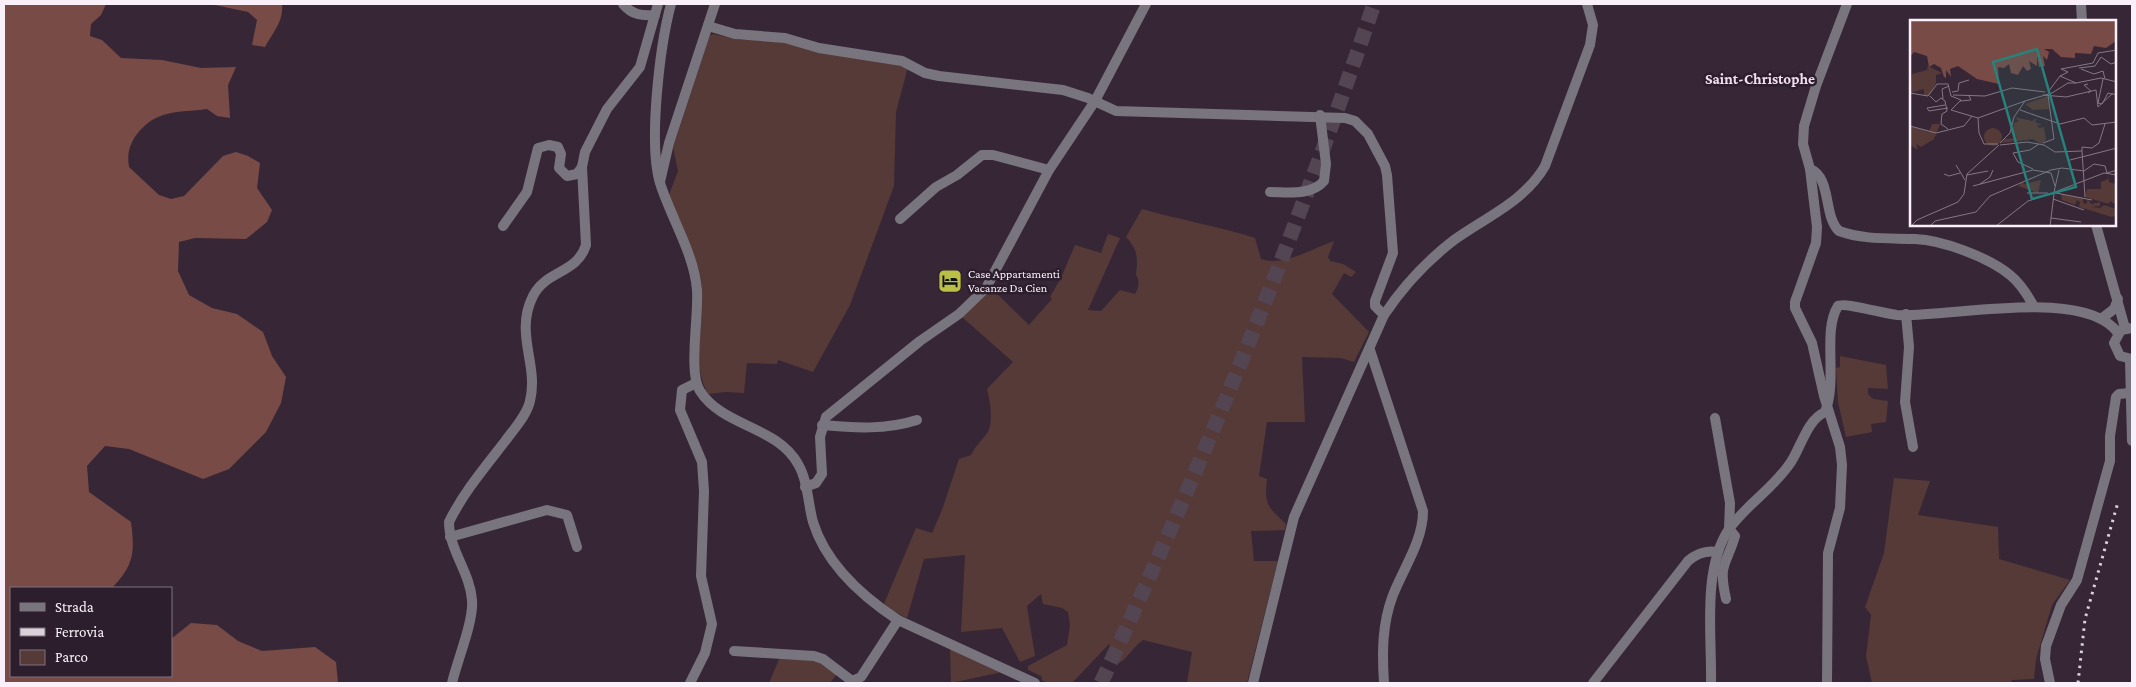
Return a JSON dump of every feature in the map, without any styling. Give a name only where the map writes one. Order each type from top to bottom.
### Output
[{"type":"street","points":[[623,4],[629,10],[641,16],[655,15]]},
{"type":"street","points":[[452,683],[471,614],[472,600],[462,566],[450,537],[449,522],[530,403],[532,371],[525,336],[529,307],[534,295],[545,281],[571,267],[582,257],[586,245],[582,167],[585,152],[603,116],[617,94],[640,67],[658,4]]},
{"type":"street","points":[[671,4],[661,46],[656,138],[660,182],[692,268],[697,290],[696,383],[706,401],[718,410],[778,442],[791,454],[799,465],[817,534],[834,561],[858,589],[878,607],[898,620],[1035,683]]},
{"type":"street","points":[[660,182],[669,143],[715,4]]},
{"type":"street","points":[[806,487],[816,483],[822,474],[820,437],[822,425],[826,417],[850,395],[972,303],[986,288],[1049,170],[1074,128],[1095,101],[1146,4]]},
{"type":"street","points":[[1254,683],[1294,517],[1384,315],[1398,294],[1453,241],[1518,197],[1538,179],[1545,166],[1590,45],[1593,25],[1587,4]]},
{"type":"street","points":[[1827,683],[1828,553],[1842,494],[1840,447],[1812,343],[1795,308],[1797,290],[1816,243],[1816,208],[1810,170],[1803,144],[1804,126],[1816,86],[1847,4]]},
{"type":"street","points":[[2081,4],[2082,20]]},
{"type":"street","points":[[708,26],[735,34],[785,38],[819,48],[902,61],[925,73],[939,76],[1063,90],[1095,101],[1104,108],[1116,111],[1320,115],[1345,118],[1361,126],[1385,166],[1392,253],[1374,300],[1375,306],[1384,315]]},
{"type":"street","points":[[1270,192],[1291,193],[1315,189],[1324,181],[1326,164],[1320,115]]},
{"type":"street","points":[[503,226],[527,192],[538,148],[549,145],[558,147],[561,154],[559,168],[568,176],[577,174],[582,167]]},
{"type":"street","points":[[900,218],[936,187],[957,175],[982,155],[993,155],[1049,170]]},
{"type":"street","points":[[1810,170],[1817,172],[1821,178],[1830,215],[1834,227],[1839,232],[1866,238],[1916,239],[1944,242],[2010,274],[2022,287],[2033,306]]},
{"type":"street","points":[[2096,226],[2125,330]]},
{"type":"street","points":[[2101,319],[2114,308],[2118,299]]},
{"type":"street","points":[[1711,683],[1712,575],[1718,552],[1730,529],[1748,506],[1775,483],[1792,461],[1819,414],[1825,412],[1831,393],[1833,318],[1838,306],[1846,304],[1881,314],[1949,313],[2006,306],[2052,307],[2101,319],[2125,330]]},
{"type":"street","points":[[1906,314],[1909,348],[1905,402],[1913,447]]},
{"type":"street","points":[[2125,330],[2114,343],[2117,353],[2131,360],[2132,441]]},
{"type":"street","points":[[1370,350],[1423,511],[1420,533],[1393,594],[1385,622],[1382,642],[1384,683]]},
{"type":"street","points":[[690,683],[705,653],[712,624],[701,576],[704,491],[702,462],[680,410],[682,390],[696,383]]},
{"type":"street","points":[[2050,683],[2045,659],[2046,646],[2061,605],[2077,580],[2110,461],[2110,436],[2116,397],[2119,394],[2130,393]]},
{"type":"street","points":[[1714,418],[1730,503],[1730,529],[1735,536],[1722,568],[1726,599]]},
{"type":"street","points":[[822,425],[885,428],[897,427],[917,420]]},
{"type":"street","points":[[450,537],[547,510],[567,515],[577,547]]},
{"type":"street","points":[[1593,683],[1688,561],[1697,554],[1711,550],[1718,552]]},
{"type":"street","points":[[734,651],[814,656],[824,659],[852,682],[861,677],[898,620]]},
{"type":"green space","points":[[710,35],[741,40],[785,40],[908,67],[896,112],[894,186],[850,305],[813,372],[778,360],[777,364],[747,363],[744,393],[708,394],[702,381],[699,353],[702,309],[701,281],[692,248],[669,195],[678,171],[673,147]]},
{"type":"green space","points":[[1142,209],[1255,238],[1261,259],[1269,261],[1288,259],[1334,241],[1328,257],[1330,261],[1343,264],[1356,272],[1351,277],[1344,273],[1332,294],[1369,332],[1354,362],[1341,358],[1302,357],[1305,422],[1267,422],[1259,476],[1267,479],[1266,495],[1271,509],[1286,524],[1285,530],[1251,531],[1254,561],[1278,561],[1247,683],[1187,683],[1192,652],[1143,640],[1119,663],[1109,644],[1072,683],[1047,683],[1042,680],[1041,676],[1028,670],[1028,666],[1067,645],[1070,625],[1068,612],[1062,608],[1043,604],[1041,594],[1027,606],[1035,656],[1020,662],[1002,628],[961,632],[965,555],[924,559],[907,618],[883,606],[916,528],[932,533],[942,510],[959,459],[971,455],[988,431],[991,413],[987,389],[1013,362],[962,317],[990,287],[1029,325],[1052,299],[1050,297],[1061,278],[1075,245],[1101,253],[1108,234],[1120,238],[1088,310],[1101,311],[1120,290],[1135,294],[1138,284],[1136,254],[1126,237]]},
{"type":"green space","points":[[1840,356],[1886,365],[1888,389],[1868,388],[1868,394],[1873,399],[1888,401],[1886,422],[1871,424],[1872,432],[1846,437],[1838,402],[1836,368],[1840,367]]},
{"type":"green space","points":[[1894,478],[1930,481],[1918,515],[1998,527],[1999,559],[2070,580],[2052,605],[2036,659],[2034,679],[2012,680],[2011,683],[1872,683],[1866,656],[1871,615],[1865,607],[1884,553]]},
{"type":"green space","points":[[950,647],[1002,672],[951,683]]},
{"type":"green space","points":[[780,657],[816,660],[837,674],[830,683],[769,683]]},
{"type":"shaded area","points":[[4,4],[106,4],[101,15],[91,24],[90,36],[102,40],[121,58],[162,60],[201,68],[236,67],[228,85],[230,118],[217,116],[207,109],[160,116],[152,120],[134,138],[129,150],[129,167],[159,195],[171,199],[184,196],[223,156],[236,152],[260,163],[257,188],[272,210],[267,222],[246,239],[195,238],[179,242],[178,271],[189,295],[212,308],[237,314],[263,332],[272,356],[286,377],[281,403],[266,432],[229,469],[203,479],[129,449],[105,446],[87,466],[89,492],[131,522],[133,550],[129,565],[113,587],[10,587],[10,677],[172,677],[172,638],[191,623],[217,625],[238,641],[262,651],[315,647],[336,662],[338,683],[4,683]]},
{"type":"shaded area","points":[[210,4],[282,4],[282,10],[277,26],[265,47],[252,45],[257,20],[248,12]]},
{"type":"tunnel","points":[[1101,683],[1176,516],[1247,347],[1313,176],[1374,4]]},
{"type":"railway","points":[[2078,683],[2085,619],[2118,502]]},
{"type":"place","name":"Case Appartamenti Vacanze Da Cien","points":[[950,281]]},
{"type":"district","name":"Saint-Christophe","points":[[1760,79]]}]
